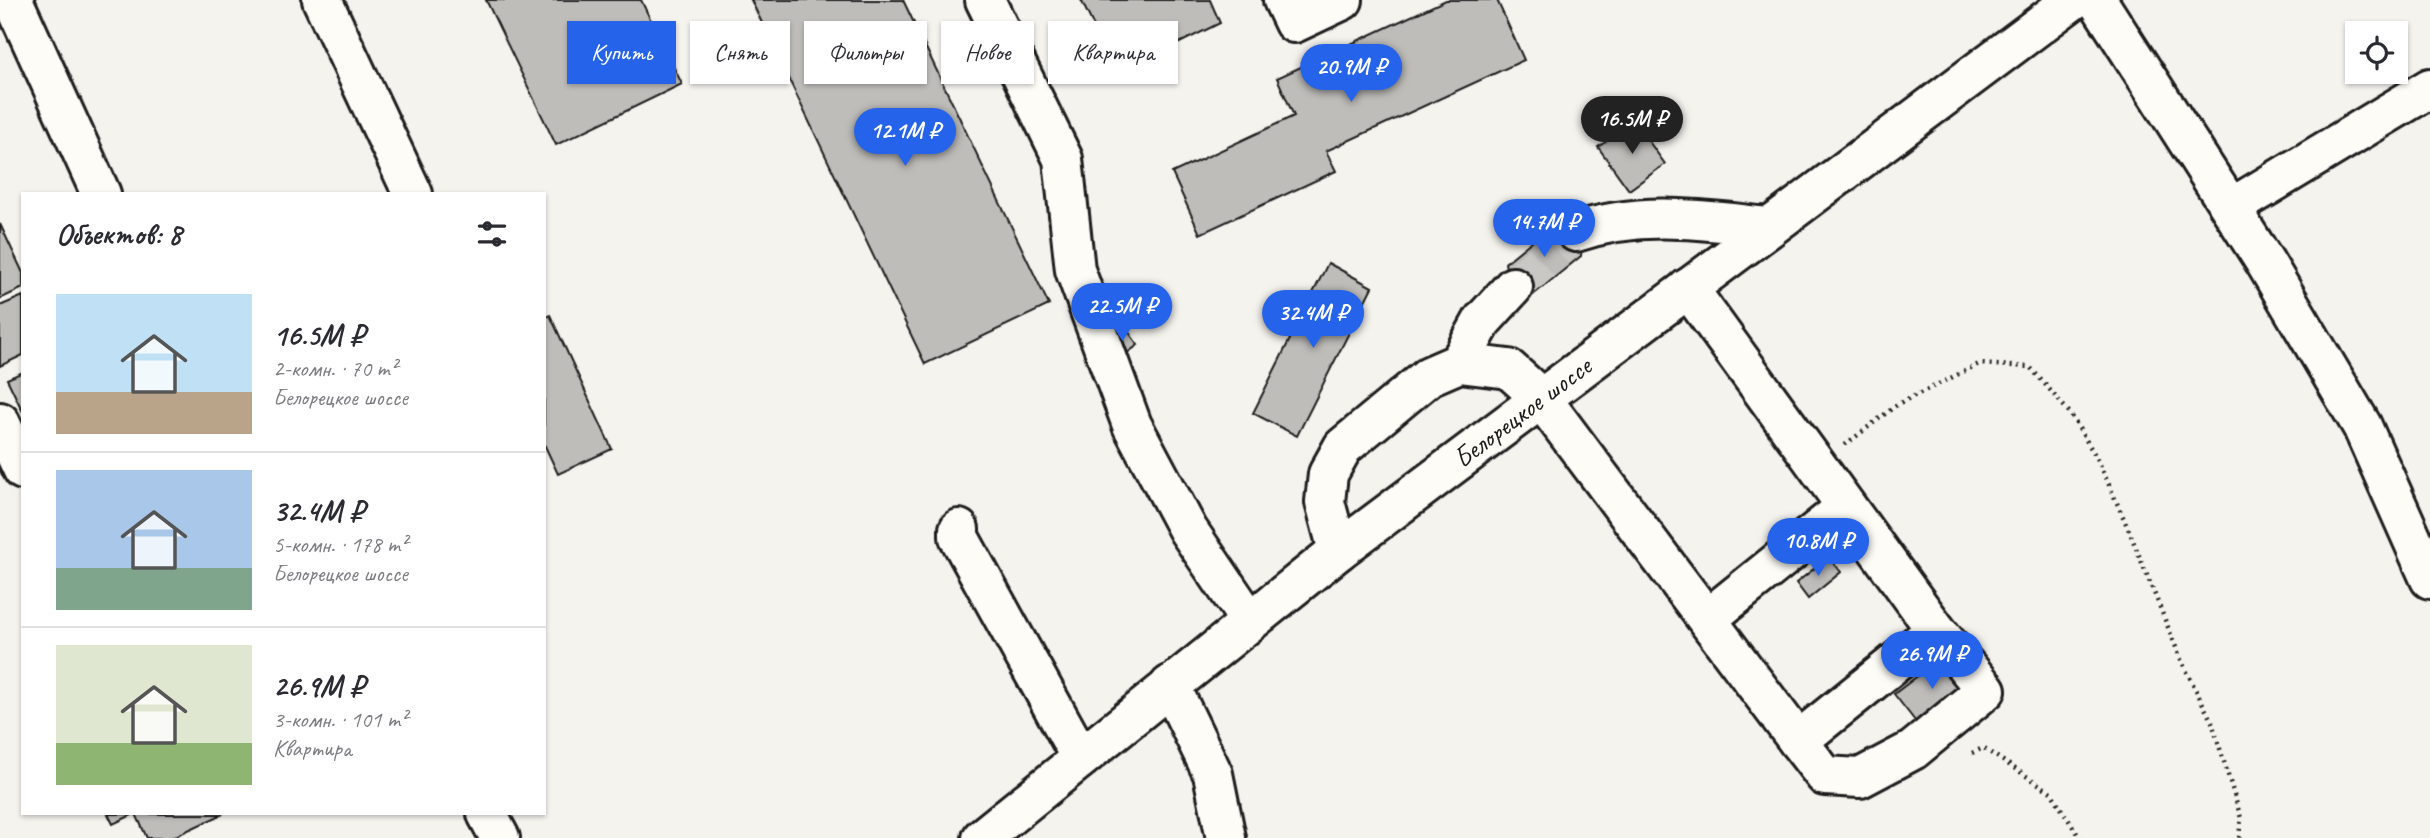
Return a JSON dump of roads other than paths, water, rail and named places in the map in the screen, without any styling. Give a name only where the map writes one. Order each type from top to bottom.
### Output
[{"type":"main road","points":[[13,0],[100,192]]},
{"type":"main road","points":[[322,0],[412,192]]},
{"type":"main road","points":[[985,0],[1063,159],[1075,270],[1132,425],[1188,530],[1249,620]]},
{"type":"main road","points":[[1283,0],[1294,23],[1343,0]]},
{"type":"main road","name":"Белорецкое шоссе","points":[[986,837],[1249,620],[1338,551],[2073,0]]},
{"type":"main road","points":[[2097,0],[2231,208],[2362,426],[2430,579]]},
{"type":"main road","points":[[2231,208],[2430,88]]},
{"type":"main road","points":[[1576,232],[1633,217],[1769,226]]},
{"type":"main road","points":[[1460,363],[1483,320],[1513,287]]},
{"type":"main road","points":[[1338,551],[1325,502],[1328,474],[1343,447],[1429,376],[1460,363],[1509,369],[1541,398],[1825,776],[1860,778],[1913,750],[1986,690],[1936,630],[1688,288]]},
{"type":"main road","points":[[0,422],[21,466]]},
{"type":"main road","points":[[1707,619],[1846,507]]},
{"type":"main road","points":[[959,528],[959,537],[1081,758]]},
{"type":"main road","points":[[1798,740],[1936,630]]},
{"type":"main road","points":[[1170,685],[1213,774],[1226,838]]},
{"type":"main road","points":[[488,815],[500,838]]},
{"type":"tunnel","points":[[1513,287],[1576,232]]}]
